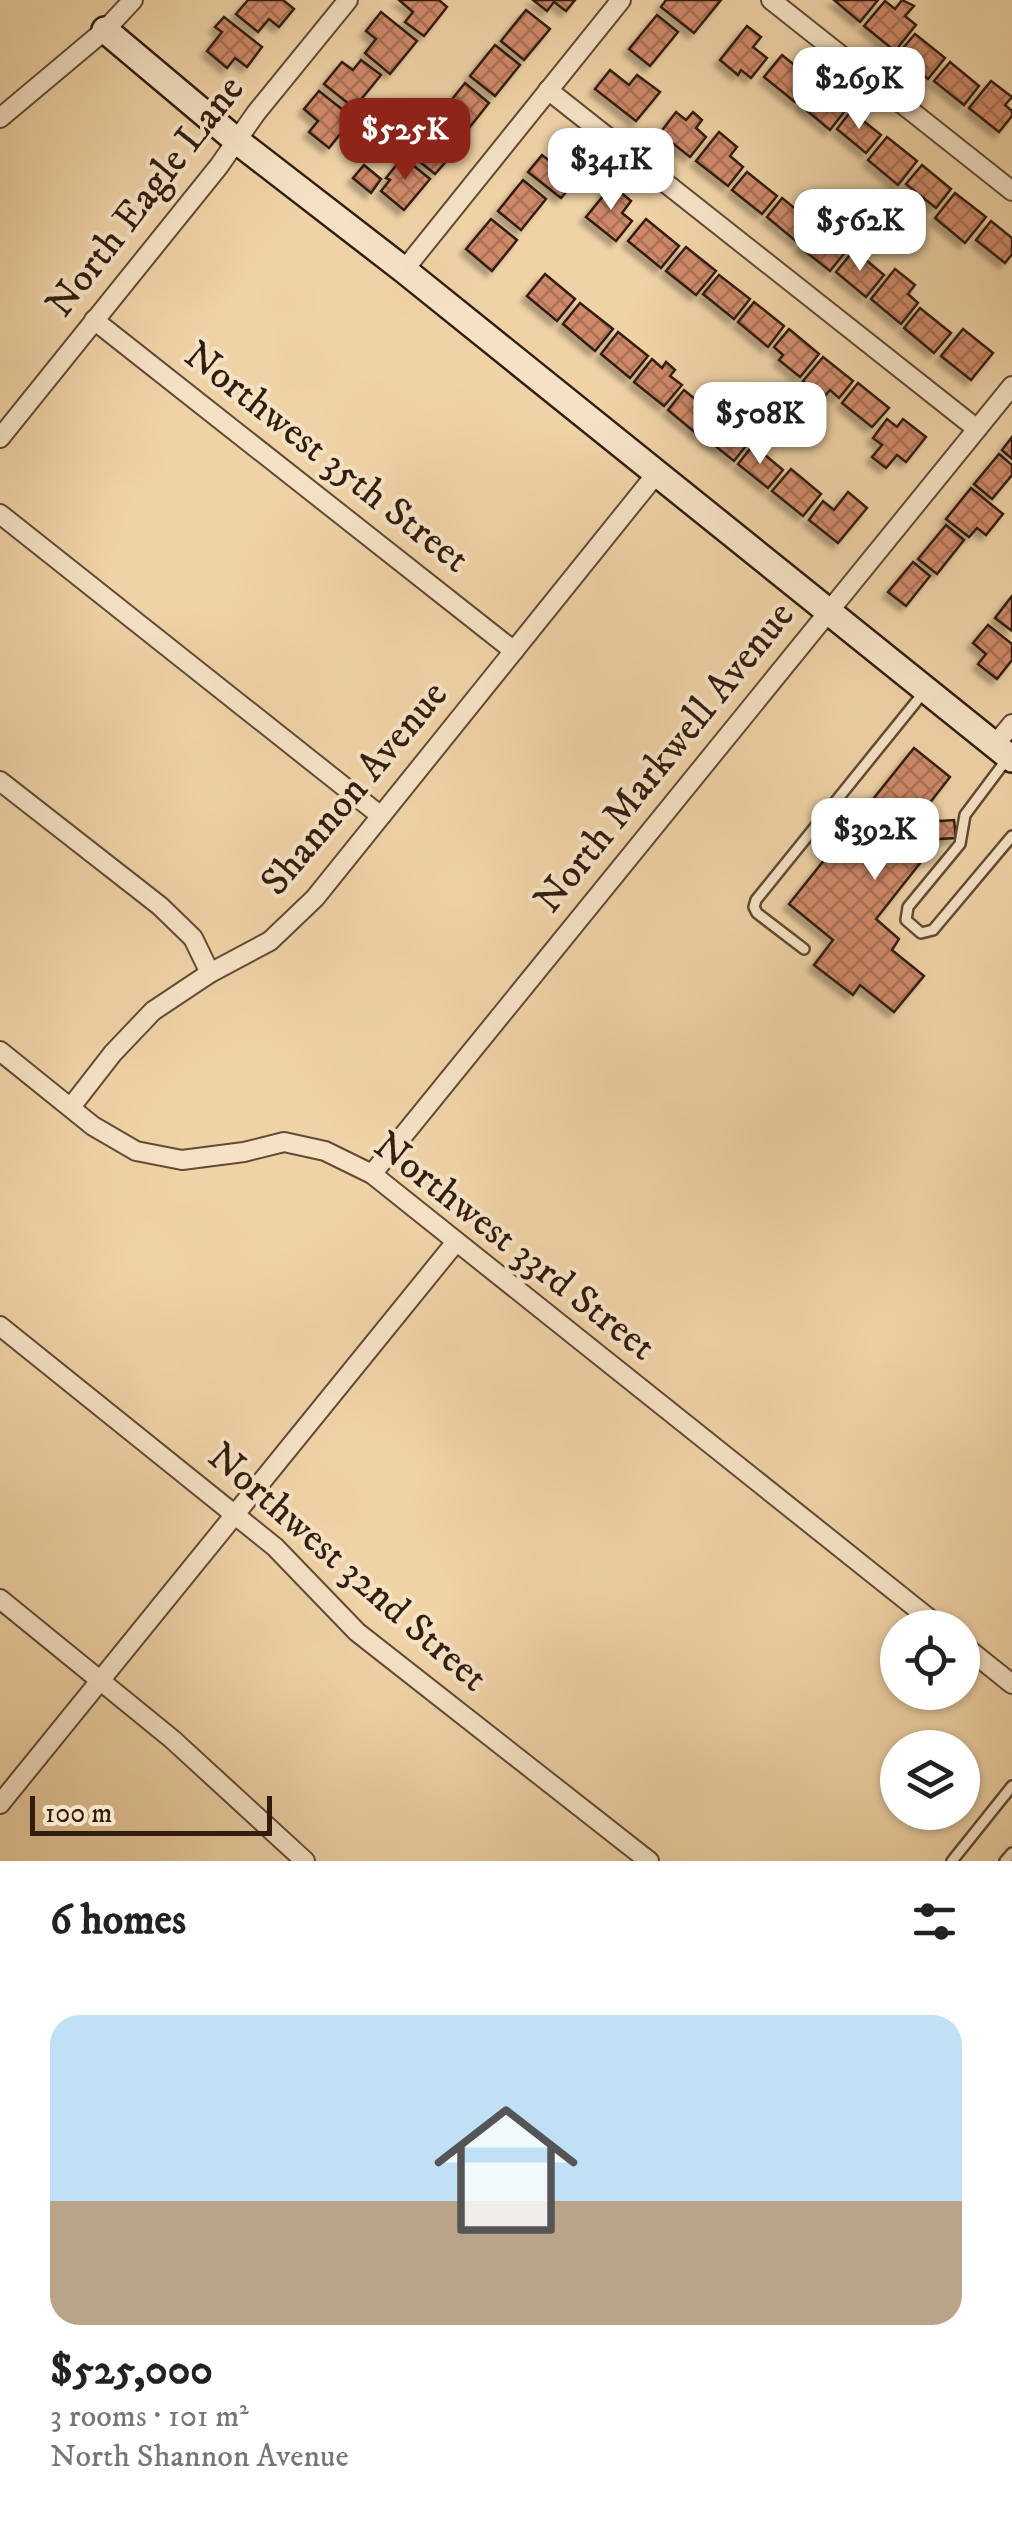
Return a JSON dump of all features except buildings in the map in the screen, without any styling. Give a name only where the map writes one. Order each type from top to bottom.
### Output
[{"type":"street","points":[[0,118],[106,30],[133,0]]},
{"type":"street","name":"North Eagle Lane","points":[[0,438],[348,0]]},
{"type":"street","points":[[404,270],[621,0]]},
{"type":"street","points":[[772,0],[1012,192]]},
{"type":"street","points":[[106,30],[237,141],[404,270],[1005,754],[1012,724]]},
{"type":"street","points":[[548,90],[977,429]]},
{"type":"street","name":"Northwest 35th Street","points":[[94,320],[514,651]]},
{"type":"street","name":"North Markwell Avenue","points":[[372,1174],[1012,386]]},
{"type":"street","name":"Shannon Avenue","points":[[71,1107],[112,1053],[144,1020],[210,973],[248,955],[315,898],[656,473]]},
{"type":"street","points":[[0,514],[380,816]]},
{"type":"street","points":[[0,781],[160,906],[193,938],[210,973]]},
{"type":"street","name":"Northwest 33rd Street","points":[[0,1051],[93,1126],[136,1151],[182,1160],[284,1142],[325,1151],[372,1174],[918,1610]]},
{"type":"street","points":[[0,1804],[456,1242]]},
{"type":"street","name":"Northwest 32nd Street","points":[[0,1326],[235,1513],[301,1572],[357,1632],[649,1861]]},
{"type":"street","points":[[0,1598],[102,1680],[305,1861]]},
{"type":"street","points":[[980,1658],[1012,1684]]},
{"type":"lane","points":[[804,949],[757,913],[756,900],[926,690]]},
{"type":"lane","points":[[1005,754],[965,815],[960,844],[908,908],[906,920],[920,934],[933,930],[1012,836]]},
{"type":"lane","points":[[952,1861],[1012,1786]]},
{"type":"lane","points":[[1006,1861],[1012,1853]]}]
